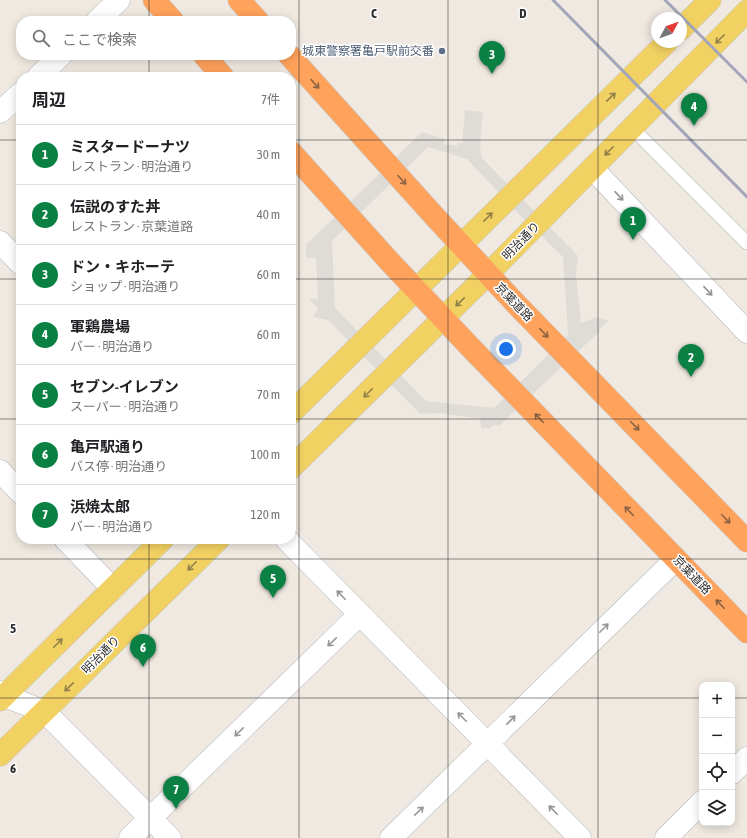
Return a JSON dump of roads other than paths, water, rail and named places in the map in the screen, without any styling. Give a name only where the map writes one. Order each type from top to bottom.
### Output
[{"type":"highway","points":[[154,0],[168,16]]},
{"type":"highway","points":[[239,0],[253,16]]},
{"type":"highway","points":[[208,60],[219,72]]},
{"type":"highway","name":"京葉道路","points":[[293,60],[460,245],[747,541]]},
{"type":"highway","name":"京葉道路","points":[[296,157],[443,318],[747,632]]},
{"type":"main road","points":[[687,23],[710,0]]},
{"type":"main road","name":"明治通り","points":[[296,463],[488,274],[747,11]]},
{"type":"main road","points":[[296,408],[661,48]]},
{"type":"main road","points":[[1,696],[158,544]]},
{"type":"main road","name":"明治通り","points":[[0,755],[214,544]]},
{"type":"street","points":[[102,16],[119,0]]},
{"type":"street","points":[[43,72],[56,60]]},
{"type":"street","points":[[0,112],[16,98]]},
{"type":"street","points":[[592,168],[747,332]]},
{"type":"street","points":[[0,242],[16,259]]},
{"type":"street","points":[[0,472],[16,488]]},
{"type":"street","points":[[70,544],[113,589]]},
{"type":"street","points":[[291,544],[580,838]]},
{"type":"street","points":[[391,838],[676,559]]},
{"type":"street","points":[[130,838],[360,614]]},
{"type":"street","points":[[1,696],[44,711],[170,838]]},
{"type":"street","points":[[735,770],[747,758]]},
{"type":"street","points":[[666,838],[699,805]]},
{"type":"lane","points":[[632,128],[747,243]]},
{"type":"railway","points":[[553,0],[747,197]]},
{"type":"railway","points":[[665,0],[747,82]]},
{"type":"place","name":"城東警察署亀戸駅前交番","points":[[442,51]]},
{"type":"place","name":"ドン・キホーテ","points":[[492,74]]},
{"type":"place","name":"軍鶏農場","points":[[694,126]]},
{"type":"place","name":"ミスタードーナツ","points":[[633,240]]},
{"type":"place","name":"伝説のすた丼","points":[[691,377]]},
{"type":"place","name":"セブン-イレブン","points":[[273,598]]},
{"type":"place","name":"亀戸駅通り","points":[[143,667]]},
{"type":"place","name":"浜焼太郎","points":[[176,809]]}]
